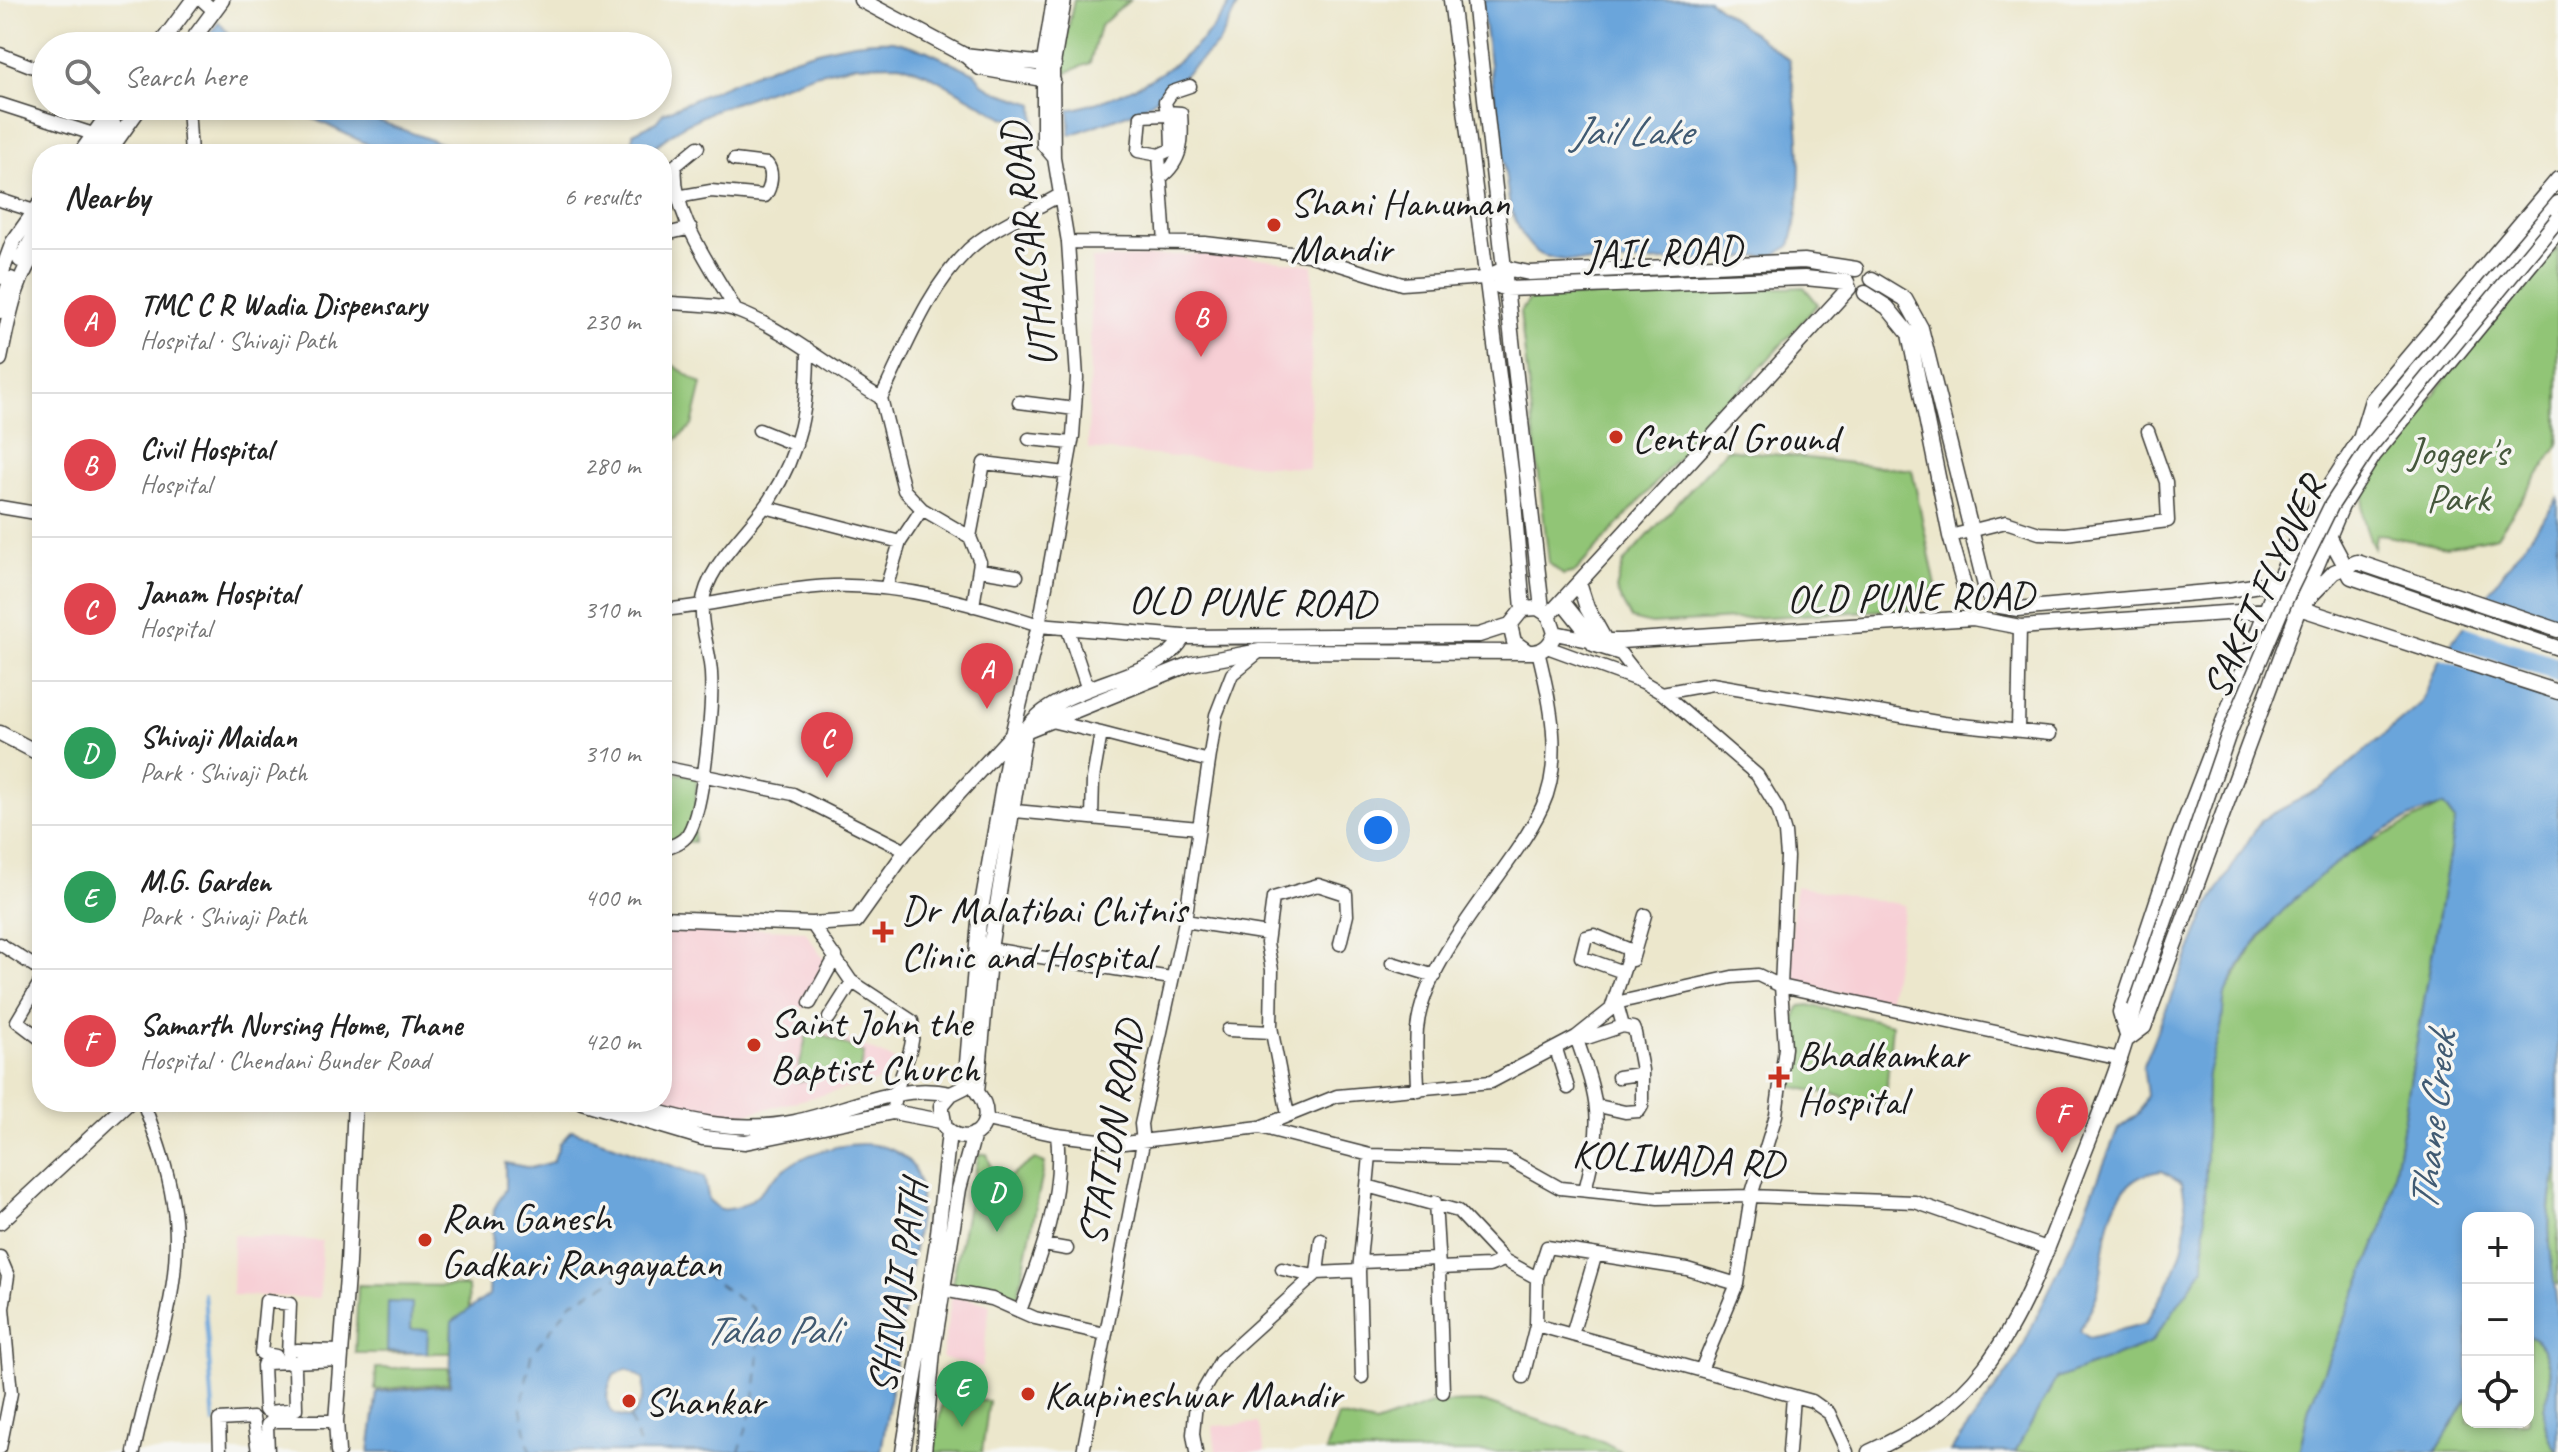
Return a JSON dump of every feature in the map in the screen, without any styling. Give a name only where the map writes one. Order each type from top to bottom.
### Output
[{"type":"main road","points":[[169,32],[193,0]]},
{"type":"main road","points":[[861,0],[964,55],[980,68],[1048,80]]},
{"type":"main road","points":[[1451,0],[1484,278],[1512,478],[1523,609],[1510,625],[1514,642],[1544,644],[1546,612],[1474,4]]},
{"type":"main road","points":[[198,32],[218,6]]},
{"type":"main road","points":[[964,55],[1048,64]]},
{"type":"main road","points":[[88,144],[106,120]]},
{"type":"main road","points":[[101,144],[114,120]]},
{"type":"main road","points":[[113,125],[121,120]]},
{"type":"main road","points":[[114,144],[131,120]]},
{"type":"main road","name":"SAKET FLYOVER","points":[[2359,440],[2372,400],[2558,179]]},
{"type":"main road","points":[[2128,1039],[2120,1012],[2178,838],[2277,582],[2312,514],[2359,440],[2558,203]]},
{"type":"main road","points":[[0,277],[7,240],[32,217]]},
{"type":"main road","name":"SAKET FLYOVER","points":[[2128,1039],[2135,1008],[2228,736],[2288,594],[2331,506],[2369,448],[2558,219]]},
{"type":"main road","points":[[0,311],[32,229]]},
{"type":"main road","points":[[1869,1452],[1917,1430],[1962,1392],[1985,1367],[2007,1333],[2047,1248],[2128,1039],[2144,1027],[2329,533],[2374,455],[2558,231]]},
{"type":"main road","points":[[0,359],[15,291],[25,264],[32,255]]},
{"type":"main road","points":[[1484,278],[1506,268],[1529,273],[1804,261],[1867,271],[1872,279],[1871,287],[1865,293],[1857,294],[1848,285]]},
{"type":"main road","points":[[1523,609],[1546,612],[1562,601],[1848,285],[1849,275],[1856,269]]},
{"type":"main road","name":"JAIL ROAD","points":[[1484,278],[1506,289],[1805,278],[1848,285]]},
{"type":"main road","name":"OLD PUNE ROAD","points":[[1872,279],[1905,299],[1921,328],[1987,594],[2000,606],[2018,609],[2229,590],[2277,582]]},
{"type":"main road","points":[[1865,293],[1887,307],[1909,334],[1950,536],[1973,618],[1993,599]]},
{"type":"main road","points":[[2312,514],[2329,533],[2351,577],[2558,648]]},
{"type":"main road","points":[[2299,608],[2344,565],[2357,562],[2558,630]]},
{"type":"main road","points":[[2371,584],[2373,568]]},
{"type":"main road","points":[[1579,583],[1600,641]]},
{"type":"main road","points":[[1562,601],[1600,641]]},
{"type":"main road","name":"OLD PUNE ROAD","points":[[1019,733],[1190,664],[1260,651],[1600,641],[1621,648],[1973,618],[2020,627],[2299,608],[2558,692]]},
{"type":"main road","points":[[964,1091],[979,921],[1039,625]]},
{"type":"main road","name":"OLD PUNE ROAD","points":[[1039,625],[1183,637],[1479,635],[1510,625]]},
{"type":"main road","points":[[672,918],[812,924],[856,921],[906,851],[1046,708],[1153,662],[1173,651],[1183,637]]},
{"type":"main road","points":[[0,733],[32,749]]},
{"type":"main road","points":[[945,1126],[941,1106],[964,1091],[1015,811],[1019,733]]},
{"type":"main road","points":[[616,1112],[703,1138],[745,1142],[893,1112],[945,1126],[961,1137],[974,1134],[986,1120],[986,1105],[964,1091],[924,1088],[893,1093],[795,1122],[748,1129],[707,1125],[661,1112]]},
{"type":"main road","points":[[0,1222],[118,1112]]},
{"type":"main road","points":[[338,1452],[336,1421],[354,1112]]},
{"type":"main road","name":"SHIVAJI PATH","points":[[903,1452],[939,1227],[945,1126]]},
{"type":"main road","name":"SHIVAJI PATH","points":[[924,1452],[933,1351],[959,1189],[974,1134]]},
{"type":"street","points":[[202,0],[218,6]]},
{"type":"street","name":"UTHALSAR ROAD","points":[[1039,625],[1071,443],[1077,378],[1068,242],[1058,196],[1048,80],[1053,0]]},
{"type":"street","points":[[1048,64],[1065,0]]},
{"type":"street","points":[[0,54],[32,67]]},
{"type":"street","points":[[1160,178],[1174,168],[1181,154],[1184,112],[1167,112],[1165,102],[1172,92],[1190,86]]},
{"type":"street","points":[[0,104],[32,114]]},
{"type":"street","points":[[50,120],[96,135]]},
{"type":"street","points":[[189,120],[190,144]]},
{"type":"street","points":[[698,147],[676,165],[674,188],[691,228],[736,311]]},
{"type":"street","points":[[1159,155],[1165,243]]},
{"type":"street","points":[[677,197],[711,191],[765,196],[771,180],[767,164],[734,160]]},
{"type":"street","points":[[970,537],[922,509],[904,490],[881,398],[932,294],[967,251],[986,236],[1058,196]]},
{"type":"street","points":[[0,200],[32,209]]},
{"type":"street","points":[[672,233],[691,228]]},
{"type":"street","points":[[1068,242],[1205,243],[1308,255],[1402,284],[1484,278]]},
{"type":"street","points":[[672,303],[736,311],[808,349],[830,368],[881,398]]},
{"type":"street","points":[[672,846],[688,835],[699,802],[703,775],[712,674],[702,607],[711,579],[765,507],[796,445],[806,413],[808,349]]},
{"type":"street","points":[[1019,402],[1075,409]]},
{"type":"street","points":[[759,430],[796,445]]},
{"type":"street","points":[[1950,536],[2006,522],[2039,533],[2065,534],[2168,521],[2166,482],[2148,431]]},
{"type":"street","points":[[1029,439],[1071,443]]},
{"type":"street","points":[[973,606],[980,570],[970,537],[984,463],[1066,473]]},
{"type":"street","points":[[0,507],[32,512]]},
{"type":"street","points":[[765,507],[900,542]]},
{"type":"street","points":[[886,588],[900,542],[922,509]]},
{"type":"street","points":[[980,570],[1017,576]]},
{"type":"street","points":[[672,610],[831,586],[886,588],[973,606],[1039,625]]},
{"type":"street","points":[[1067,627],[1088,690]]},
{"type":"street","points":[[2018,730],[2020,627]]},
{"type":"street","points":[[1544,644],[1621,648],[1643,682]]},
{"type":"street","points":[[1544,644],[1643,682],[1662,693],[1757,775],[1778,809],[1787,857],[1781,986],[1786,1031],[1778,1101],[1751,1196],[1737,1284],[1701,1370]]},
{"type":"street","points":[[1418,1090],[1417,1027],[1435,976],[1543,806],[1554,750],[1544,644]]},
{"type":"street","name":"STATION ROAD","points":[[1083,1452],[1143,1143],[1141,1124],[1185,921],[1216,715],[1232,674],[1260,651]]},
{"type":"street","points":[[1662,693],[1712,684],[1943,723],[2050,734]]},
{"type":"street","points":[[1051,721],[1209,761]]},
{"type":"street","points":[[1092,818],[1093,779],[1101,733]]},
{"type":"street","points":[[672,769],[793,794],[906,851]]},
{"type":"street","points":[[1015,811],[1199,828]]},
{"type":"street","points":[[1288,1115],[1272,1032],[1268,934],[1273,898],[1318,885],[1346,894],[1347,915],[1340,944]]},
{"type":"street","points":[[1582,1038],[1617,1004],[1645,915]]},
{"type":"street","points":[[1185,921],[1268,934]]},
{"type":"street","points":[[812,924],[852,982],[912,1021],[914,1034],[893,1093],[893,1112]]},
{"type":"street","points":[[0,944],[32,965]]},
{"type":"street","points":[[990,949],[1171,978]]},
{"type":"street","points":[[810,1003],[836,956]]},
{"type":"street","points":[[1392,963],[1435,976]]},
{"type":"street","points":[[1623,972],[1617,1004],[1623,1026]]},
{"type":"street","points":[[1617,1004],[1732,977],[1758,975],[1781,986],[2121,1059]]},
{"type":"street","points":[[829,1018],[852,982]]},
{"type":"street","points":[[32,996],[17,1021],[32,1032]]},
{"type":"street","points":[[986,1120],[1057,1135],[1143,1143],[1260,1127],[1337,1096],[1491,1082],[1582,1038],[1623,1026],[1633,1028],[1642,1070],[1639,1074],[1642,1106],[1639,1111],[1625,1112],[1603,1107]]},
{"type":"street","points":[[1228,1030],[1272,1032]]},
{"type":"street","points":[[1582,1038],[1598,1111],[1594,1157],[1585,1190]]},
{"type":"street","points":[[1556,1049],[1568,1088]]},
{"type":"street","points":[[1618,1077],[1639,1074]]},
{"type":"street","points":[[134,1452],[171,1297],[176,1248],[173,1203],[146,1112]]},
{"type":"street","name":"KOLIWADA RD","points":[[1260,1127],[1370,1155],[1508,1159],[1560,1188],[1658,1198],[1751,1196],[1915,1202],[2047,1248]]},
{"type":"street","points":[[1020,1311],[1044,1245],[1058,1176],[1057,1135]]},
{"type":"street","points":[[1362,1377],[1359,1267],[1370,1155]]},
{"type":"street","points":[[1367,1186],[1435,1202],[1458,1211],[1504,1260],[1537,1278]]},
{"type":"street","points":[[1435,1202],[1443,1392]]},
{"type":"street","points":[[1933,1223],[1937,1209]]},
{"type":"street","points":[[1196,1452],[1193,1434],[1196,1403],[1221,1360],[1316,1274],[1321,1240]]},
{"type":"street","points":[[1044,1245],[1067,1249]]},
{"type":"street","points":[[1523,1377],[1536,1325],[1537,1278],[1547,1247],[1595,1257],[1687,1269],[1737,1284]]},
{"type":"street","points":[[0,1257],[8,1276],[3,1320],[11,1393],[0,1448]]},
{"type":"street","points":[[1572,1335],[1595,1257]]},
{"type":"street","points":[[1282,1269],[1316,1274],[1359,1267],[1438,1263],[1489,1266],[1504,1260]]},
{"type":"street","points":[[943,1290],[992,1299],[1020,1311],[1105,1334]]},
{"type":"street","points":[[293,1357],[263,1365],[265,1410],[269,1412],[296,1409],[295,1368],[293,1357],[290,1304],[266,1301],[261,1353],[293,1357],[340,1355]]},
{"type":"street","points":[[293,1357],[297,1322]]},
{"type":"street","points":[[1536,1325],[1812,1401],[1829,1413],[1847,1452]]},
{"type":"street","points":[[1789,1452],[1793,1396]]},
{"type":"street","points":[[220,1452],[219,1420],[253,1418],[258,1452]]},
{"type":"street","points":[[268,1452],[267,1425],[272,1421],[336,1421]]},
{"type":"shaded area","points":[[1222,253],[1313,265],[1309,469],[1088,449],[1092,259]]},
{"type":"shaded area","points":[[1795,886],[1905,905],[1888,1005],[1792,982],[1789,973]]},
{"type":"shaded area","points":[[672,924],[805,931],[824,960],[799,1016],[896,1061],[878,1081],[741,1115],[704,1111],[672,1101]]},
{"type":"shaded area","points":[[233,1235],[322,1241],[320,1298],[232,1295]]},
{"type":"shaded area","points":[[952,1295],[990,1304],[982,1367],[942,1358]]},
{"type":"shaded area","points":[[1258,1423],[1265,1452],[1216,1452],[1213,1426]]},
{"type":"green space","points":[[1074,0],[1130,0],[1100,26],[1090,63],[1065,73],[1062,58]]},
{"type":"green space","name":"Jogger's Park","points":[[2558,247],[2558,446],[2497,536],[2446,547],[2376,534],[2374,548],[2363,514],[2364,498],[2371,480],[2449,374]]},
{"type":"green space","name":"Central Ground","points":[[1804,287],[1818,304],[1575,572],[1563,575],[1549,563],[1520,312],[1531,298]]},
{"type":"green space","points":[[672,364],[702,384],[692,426],[672,443]]},
{"type":"green space","points":[[1727,449],[1912,470],[1936,586],[1921,608],[1651,624],[1631,619],[1616,590],[1623,563]]},
{"type":"green space","points":[[672,772],[697,776],[694,842],[672,841]]},
{"type":"green space","points":[[2443,805],[2455,821],[2387,1216],[2309,1407],[2299,1452],[2015,1452],[2056,1379],[2151,1343],[2204,1267],[2207,1080],[2211,1054],[2221,1027],[2225,993],[2251,950],[2294,895],[2349,853]]},
{"type":"green space","points":[[1809,1005],[1892,1024],[1885,1105],[1789,1086],[1796,1013],[1800,1006]]},
{"type":"green space","points":[[808,1028],[864,1053],[861,1070],[796,1082]]},
{"type":"green space","points":[[979,1154],[987,1154],[993,1171],[1011,1176],[1035,1159],[1045,1163],[1018,1296],[951,1288]]},
{"type":"green space","points":[[2558,1167],[2558,1285],[2553,1283],[2549,1225],[2551,1195]]},
{"type":"green space","points":[[358,1285],[468,1286],[469,1310],[452,1322],[451,1353],[355,1353]]},
{"type":"green space","points":[[2534,1338],[2543,1349],[2548,1363],[2550,1385],[2544,1421],[2557,1452],[2436,1452],[2462,1408],[2462,1428],[2534,1428]]},
{"type":"green space","points":[[376,1368],[449,1368],[448,1383],[375,1390]]},
{"type":"green space","points":[[943,1399],[989,1401],[982,1452],[933,1452]]},
{"type":"green space","points":[[1484,1402],[1604,1442],[1622,1452],[1326,1452],[1338,1416],[1375,1424],[1434,1403]]},
{"type":"water","points":[[1232,0],[1240,0],[1219,43],[1167,91],[1141,109],[1070,135],[1069,110],[1118,95],[1162,72],[1201,40]]},
{"type":"water","name":"Jail Lake","points":[[1481,0],[1709,0],[1789,60],[1800,153],[1798,200],[1790,246],[1773,256],[1616,262],[1558,259],[1534,250],[1522,234],[1510,208]]},
{"type":"water","points":[[219,22],[227,32],[212,32]]},
{"type":"water","points":[[894,41],[925,50],[975,73],[983,84],[997,92],[1034,104],[1035,124],[1005,118],[927,74],[900,64],[855,65],[815,74],[717,109],[682,126],[658,144],[633,144],[633,133],[658,120],[672,120],[672,109],[806,54],[866,42]]},
{"type":"water","points":[[316,120],[376,120],[443,144],[367,144]]},
{"type":"water","name":"Thane Creek","points":[[2558,499],[2558,1167],[2549,1222],[2558,1315],[2558,1452],[2544,1416],[2550,1371],[2543,1349],[2534,1338],[2534,1212],[2462,1212],[2462,1408],[2436,1452],[2299,1452],[2309,1407],[2387,1216],[2455,821],[2443,805],[2380,833],[2348,854],[2288,905],[2241,963],[2226,992],[2221,1028],[2207,1080],[2204,1267],[2151,1343],[2056,1379],[2015,1452],[1950,1452],[2017,1359],[2079,1226],[2118,1129],[2139,1113],[2147,1095],[2143,1065],[2208,907],[2261,820],[2323,787],[2422,702],[2440,658]],"holes":[[[2162,1171],[2182,1183],[2186,1224],[2180,1257],[2146,1323],[2089,1338],[2080,1331],[2097,1296],[2107,1234],[2118,1199],[2128,1186],[2142,1176]]]},
{"type":"water","name":"Talao Pali","points":[[572,1130],[704,1177],[709,1200],[720,1210],[750,1201],[786,1168],[823,1150],[866,1144],[902,1155],[918,1178],[919,1218],[881,1452],[369,1452],[377,1392],[450,1385],[452,1322],[489,1295],[494,1209],[505,1189],[505,1163],[531,1168],[553,1162],[560,1143]],"holes":[[[627,1369],[644,1379],[642,1400],[634,1414],[630,1418],[614,1414],[607,1397],[614,1375]]]},
{"type":"water","points":[[388,1302],[412,1303],[411,1329],[428,1330],[427,1353],[387,1351]]},
{"type":"pier","points":[[2483,592],[2558,618],[2558,658],[2459,624]]},
{"type":"pier","points":[[2445,644],[2558,682],[2558,699],[2435,657]]},
{"type":"waterway","points":[[204,1294],[214,1423]]},
{"type":"ferry route","points":[[530,1452],[521,1409],[531,1355],[572,1302],[636,1268],[703,1273],[753,1309],[758,1364],[750,1416],[739,1452]]},
{"type":"ferry route","points":[[630,1418],[642,1452]]},
{"type":"place","name":"Shani Hanuman Mandir","points":[[1274,225]]},
{"type":"place","name":"Civil Hospital","points":[[1201,357]]},
{"type":"place","name":"Central Ground","points":[[1616,437]]},
{"type":"place","name":"TMC C R Wadia Dispensary","points":[[987,709]]},
{"type":"place","name":"Janam Hospital","points":[[827,778]]},
{"type":"place","name":"Dr Malatibai Chitnis Clinic and Hospital","points":[[883,932]]},
{"type":"place","name":"Saint John the Baptist Church","points":[[754,1045]]},
{"type":"place","name":"Bhadkamkar Hospital","points":[[1779,1077]]},
{"type":"place","name":"Samarth Nursing Home, Thane","points":[[2062,1153]]},
{"type":"place","name":"Shivaji Maidan","points":[[997,1232]]},
{"type":"place","name":"Ram Ganesh Gadkari Rangayatan","points":[[425,1240]]},
{"type":"place","name":"Kaupineshwar Mandir","points":[[1028,1394]]},
{"type":"place","name":"Shankar","points":[[629,1401]]},
{"type":"place","name":"M.G. Garden","points":[[962,1427]]}]
